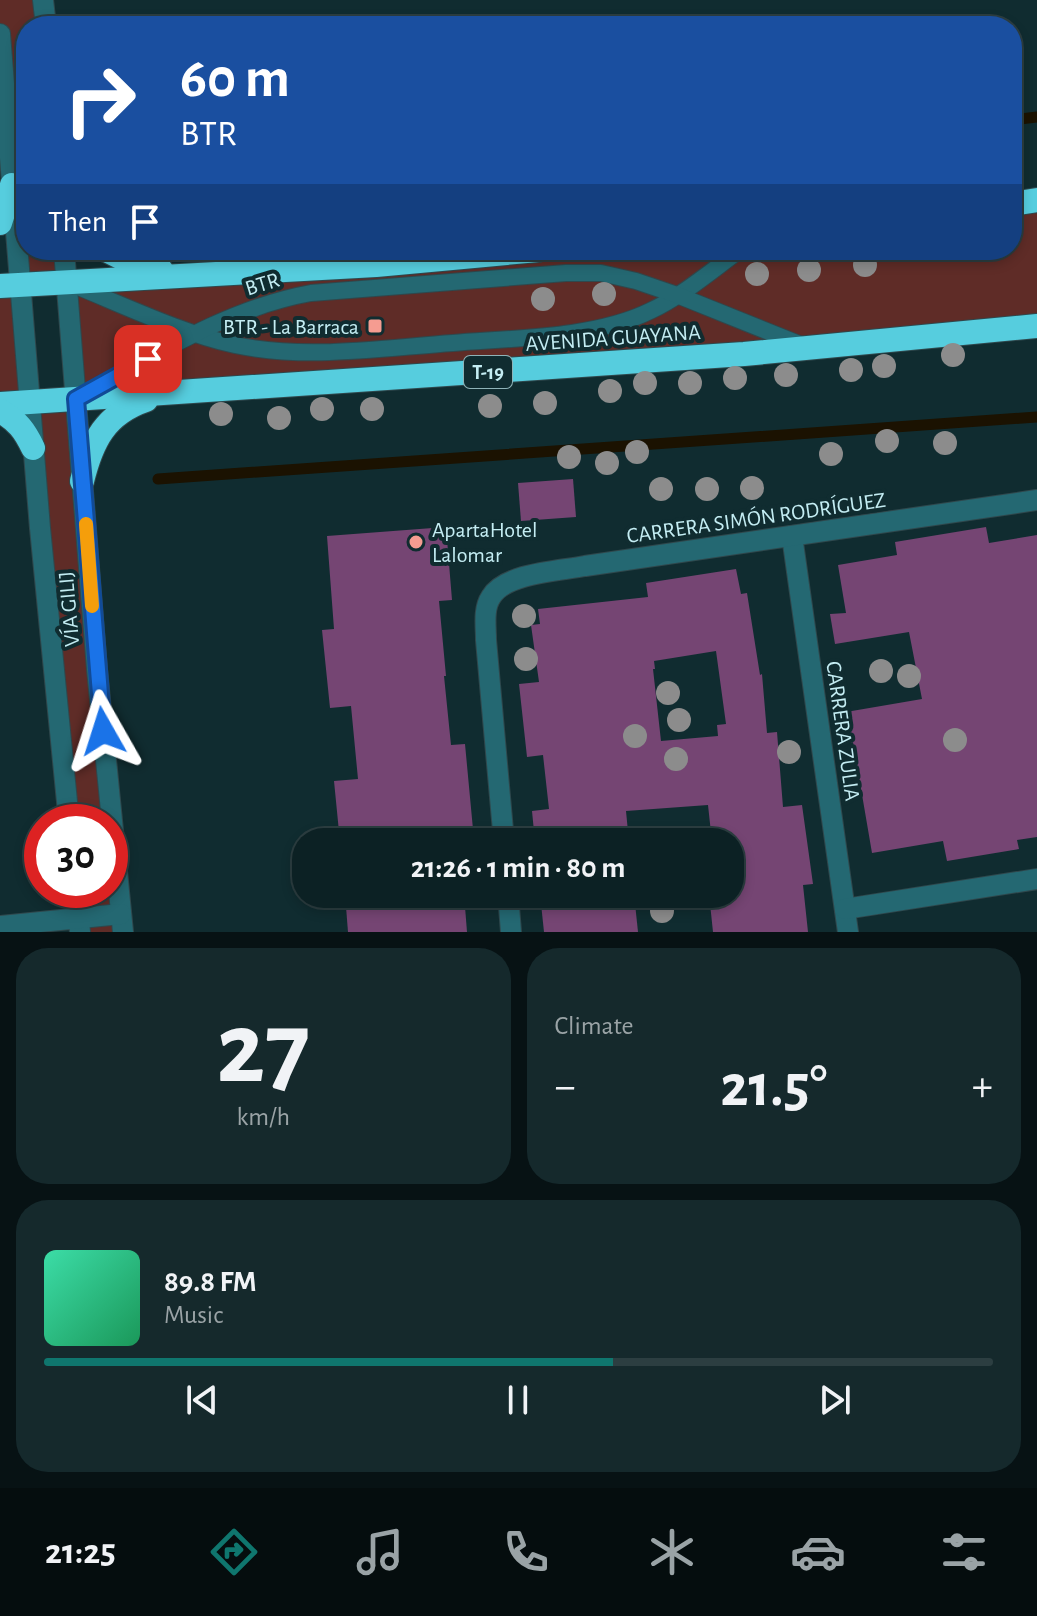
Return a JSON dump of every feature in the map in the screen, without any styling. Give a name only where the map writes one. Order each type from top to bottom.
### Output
[{"type":"highway","points":[[0,223],[12,185]]},
{"type":"highway","points":[[126,260],[179,275]]},
{"type":"highway","points":[[10,285],[430,260]]},
{"type":"highway","name":"AVENIDA GUAYANA","points":[[0,404],[463,374],[808,348],[1037,326]]},
{"type":"highway","name":"T-19","points":[[82,481],[91,450],[108,422],[123,410],[169,393]]},
{"type":"highway","points":[[0,411],[18,423],[33,448]]},
{"type":"street","name":"VÍA GILIJ","points":[[0,34],[12,185],[10,285],[30,402],[67,804]]},
{"type":"street","name":"VÍA GILIJ","points":[[65,260],[97,669],[122,923]]},
{"type":"street","name":"CARRERA SIMÓN RODRÍGUEZ","points":[[503,828],[486,640],[489,598],[499,587],[516,578],[585,566],[1037,500]]},
{"type":"street","name":"CARRERA ZULIA","points":[[792,536],[848,932]]},
{"type":"street","points":[[845,909],[1037,879]]},
{"type":"street","points":[[509,908],[511,932]]},
{"type":"street","points":[[0,926],[122,923]]},
{"type":"lane","points":[[66,282],[231,344],[308,353],[504,339],[611,325],[650,311],[726,260]]},
{"type":"lane","name":"BTR","points":[[76,399],[195,333],[281,299],[311,293],[566,273],[601,273],[636,281],[808,348]]},
{"type":"shaded area","points":[[0,0],[43,0],[44,16],[16,16],[16,245]]},
{"type":"shaded area","points":[[1037,200],[1037,326],[76,399],[112,804],[67,804],[30,403],[0,404],[0,286],[19,285],[17,260],[65,260],[66,281],[386,260],[1022,260],[1022,202]],"holes":[[[66,283],[76,399],[30,402],[20,285]]]},
{"type":"shaded area","points":[[78,908],[121,908],[123,932],[80,932]]},
{"type":"building","points":[[573,479],[576,517],[521,521],[518,483]]},
{"type":"building","points":[[446,527],[452,600],[439,601],[444,676],[451,745],[465,744],[473,828],[339,828],[334,781],[358,779],[351,706],[330,708],[322,630],[334,629],[327,536]]},
{"type":"building","points":[[986,527],[989,543],[1037,535],[1037,837],[1017,840],[1019,849],[947,861],[943,841],[872,853],[846,712],[922,699],[909,632],[835,644],[830,614],[846,613],[838,565],[897,555],[895,542]]},
{"type":"building","points":[[736,569],[741,594],[747,593],[762,674],[767,733],[777,732],[783,807],[802,805],[813,884],[803,885],[808,932],[713,932],[710,908],[744,908],[744,828],[710,828],[708,805],[626,811],[628,828],[534,828],[532,811],[549,809],[543,755],[527,757],[519,684],[539,682],[531,625],[540,624],[538,609],[648,597],[646,583]],"holes":[[[716,651],[726,724],[717,725],[718,736],[661,741],[654,661]]]},
{"type":"building","points":[[346,908],[465,908],[467,932],[348,932]]},
{"type":"building","points":[[541,908],[635,908],[638,932],[544,932]]},
{"type":"waterway","points":[[1022,119],[1037,117]]},
{"type":"waterway","points":[[158,479],[1037,417]]},
{"type":"slow traffic","points":[[86,524],[92,606]]},
{"type":"place","name":"BTR - La Barraca","points":[[375,326]]},
{"type":"place","name":"ApartaHotel Lalomar","points":[[416,542]]},
{"type":"route","points":[[103,731],[76,399],[148,359]]}]
